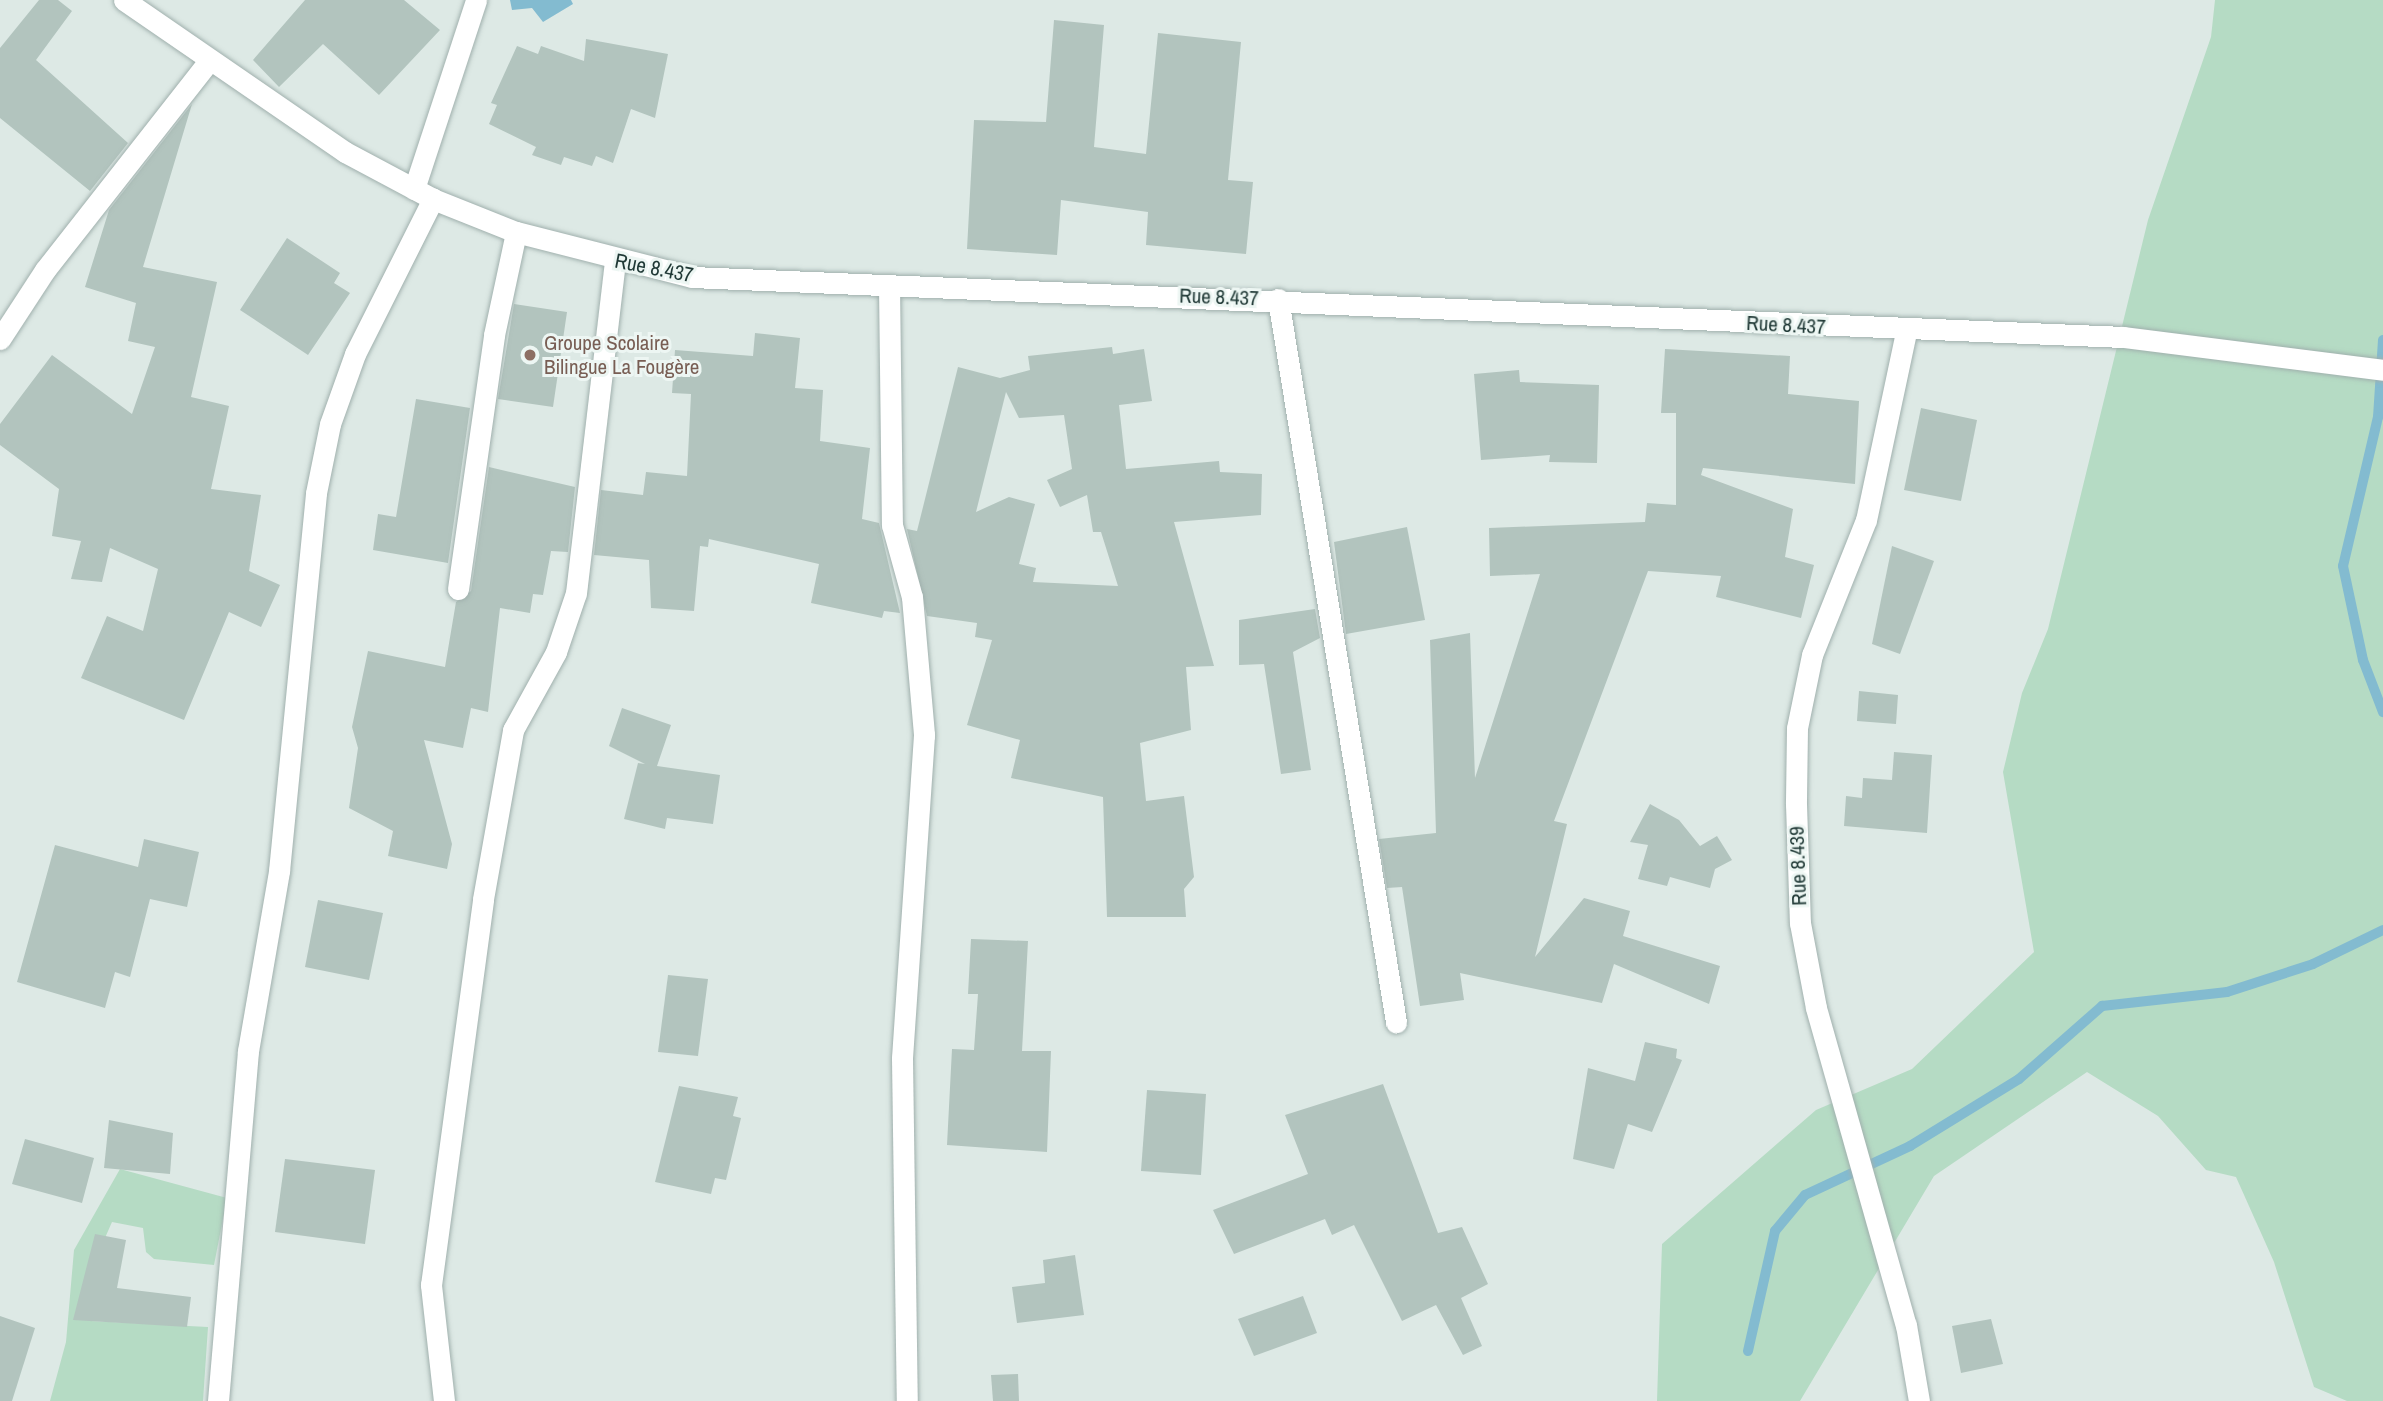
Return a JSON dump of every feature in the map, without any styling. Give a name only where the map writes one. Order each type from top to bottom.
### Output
[{"type":"street","name":"Rue 8.437","points":[[124,0],[208,62],[345,152],[424,194],[516,232],[615,261],[692,277],[1278,299],[1906,332],[2123,337],[2383,370]]},
{"type":"street","points":[[218,1401],[248,1051],[279,871],[316,493],[330,424],[355,354],[424,194],[476,0]]},
{"type":"street","points":[[0,339],[45,270],[208,62]]},
{"type":"street","points":[[458,589],[494,335],[516,232]]},
{"type":"street","points":[[444,1401],[431,1285],[482,899],[513,730],[556,652],[576,593],[615,261]]},
{"type":"street","points":[[888,285],[892,525],[912,597],[924,735],[902,1058],[907,1401]]},
{"type":"street","points":[[1278,299],[1396,1021]]},
{"type":"street","name":"Rue 8.439","points":[[1906,332],[1866,520],[1812,655],[1797,728],[1800,923],[1860,1175],[1906,1325],[1919,1401]]},
{"type":"green space","points":[[2215,0],[2383,0],[2383,1401],[2347,1401],[2314,1387],[2274,1262],[2236,1177],[2206,1170],[2158,1116],[2087,1072],[1934,1176],[1800,1401],[1657,1401],[1662,1244],[1816,1110],[1912,1069],[2034,952],[2003,772],[2022,693],[2048,629],[2148,220],[2211,37]]},
{"type":"green space","points":[[120,1169],[227,1198],[214,1265],[154,1259],[146,1252],[143,1228],[112,1222],[97,1256],[91,1321],[208,1327],[203,1401],[50,1401],[66,1342],[74,1250]]},
{"type":"water","points":[[510,0],[571,0],[573,4],[543,22],[532,8],[512,10]]},
{"type":"building","points":[[39,0],[58,0],[72,11],[36,60],[128,143],[90,191],[0,118],[0,48]]},
{"type":"building","points":[[305,0],[404,0],[440,30],[379,95],[323,44],[279,87],[253,60]]},
{"type":"building","points":[[1054,20],[1104,25],[1094,147],[1146,154],[1158,33],[1241,42],[1228,180],[1253,182],[1246,254],[1146,245],[1148,212],[1061,200],[1057,255],[967,249],[974,120],[1046,122]]},
{"type":"building","points":[[586,39],[668,54],[655,118],[631,109],[613,163],[596,156],[592,166],[564,157],[561,165],[532,155],[536,147],[489,124],[497,105],[491,103],[517,46],[538,54],[541,46],[584,61]]},
{"type":"building","points":[[192,104],[143,267],[217,282],[191,397],[229,406],[211,489],[261,495],[249,571],[280,585],[261,627],[229,612],[184,720],[81,678],[107,616],[143,631],[158,569],[110,548],[102,582],[71,579],[81,541],[52,536],[59,489],[0,445],[0,424],[52,355],[132,414],[155,347],[128,341],[136,303],[85,287],[109,210]]},
{"type":"building","points":[[287,238],[340,273],[334,283],[350,293],[308,355],[240,310]]},
{"type":"building","name":"Groupe Scolaire Bilingue La Fougère","points":[[514,304],[567,312],[553,407],[498,399]]},
{"type":"building","points":[[755,333],[800,338],[795,388],[823,390],[820,441],[870,448],[862,519],[879,523],[900,613],[884,611],[882,618],[811,603],[819,564],[709,539],[708,547],[700,546],[694,611],[651,608],[649,560],[594,555],[601,490],[643,495],[646,472],[687,476],[691,394],[672,393],[675,350],[753,356]]},
{"type":"building","points":[[1112,347],[1113,354],[1144,349],[1152,401],[1119,405],[1126,469],[1219,461],[1220,472],[1262,474],[1261,515],[1174,522],[1214,666],[1186,667],[1191,730],[1140,743],[1146,801],[1184,796],[1194,877],[1184,889],[1186,917],[1107,917],[1103,797],[1011,778],[1020,740],[967,725],[992,640],[975,637],[977,623],[927,616],[907,529],[917,531],[958,367],[1000,378],[1030,370],[1028,356]],"holes":[[[1006,392],[1019,418],[1064,415],[1072,469],[1047,480],[1060,507],[1087,495],[1093,532],[1101,532],[1118,586],[1033,582],[1036,568],[1019,564],[1035,504],[1009,497],[976,512]]]},
{"type":"building","points":[[1665,349],[1790,356],[1788,394],[1859,401],[1855,484],[1703,468],[1701,475],[1793,509],[1785,557],[1814,565],[1801,618],[1716,597],[1721,576],[1648,571],[1554,821],[1567,824],[1535,957],[1584,898],[1630,911],[1623,936],[1720,966],[1709,1004],[1614,964],[1602,1003],[1460,973],[1464,1000],[1420,1006],[1402,887],[1387,888],[1379,839],[1436,833],[1430,640],[1470,633],[1475,778],[1540,574],[1490,576],[1489,528],[1645,522],[1647,503],[1676,505],[1676,413],[1661,413]]},
{"type":"building","points":[[1519,370],[1520,382],[1599,385],[1597,463],[1549,462],[1550,455],[1481,460],[1474,374]]},
{"type":"building","points":[[416,399],[470,408],[448,563],[373,550],[378,514],[396,517]]},
{"type":"building","points":[[1921,408],[1977,420],[1961,501],[1904,490]]},
{"type":"building","points":[[489,467],[575,487],[568,552],[551,551],[543,595],[533,594],[530,613],[500,608],[488,712],[471,708],[463,748],[424,740],[452,844],[447,869],[388,856],[393,831],[349,808],[358,748],[352,727],[368,651],[445,667],[456,602],[471,591]]},
{"type":"building","points":[[1407,527],[1425,620],[1346,634],[1334,542]]},
{"type":"building","points":[[1892,546],[1934,561],[1900,654],[1872,644]]},
{"type":"building","points":[[1315,609],[1320,638],[1293,652],[1311,770],[1281,774],[1264,664],[1239,665],[1239,620]]},
{"type":"building","points":[[1859,691],[1898,695],[1896,724],[1857,721]]},
{"type":"building","points":[[622,708],[671,725],[657,766],[720,775],[713,824],[667,818],[665,829],[624,819],[638,763],[645,764],[609,746]]},
{"type":"building","points":[[1894,752],[1932,755],[1927,833],[1844,826],[1846,796],[1862,798],[1863,778],[1892,780]]},
{"type":"building","points":[[1650,804],[1679,820],[1700,846],[1717,836],[1732,860],[1715,869],[1710,888],[1670,877],[1667,886],[1638,879],[1648,845],[1630,842]]},
{"type":"building","points":[[144,839],[199,852],[187,907],[150,899],[130,977],[115,972],[105,1008],[17,982],[55,845],[138,867]]},
{"type":"building","points":[[318,900],[383,913],[369,980],[305,967]]},
{"type":"building","points":[[971,939],[1028,941],[1022,1051],[1051,1051],[1047,1152],[947,1145],[952,1049],[974,1050],[978,994],[968,994]]},
{"type":"building","points":[[668,975],[708,979],[698,1056],[658,1052]]},
{"type":"building","points":[[1645,1042],[1677,1049],[1676,1058],[1682,1060],[1652,1132],[1628,1124],[1614,1169],[1573,1159],[1588,1068],[1635,1081]]},
{"type":"building","points":[[1383,1084],[1438,1233],[1462,1227],[1488,1284],[1461,1298],[1482,1346],[1463,1355],[1436,1305],[1402,1321],[1354,1225],[1332,1235],[1325,1219],[1234,1254],[1213,1210],[1308,1174],[1285,1115]]},
{"type":"building","points":[[679,1086],[738,1097],[733,1116],[741,1118],[726,1180],[715,1178],[711,1194],[655,1182]]},
{"type":"building","points":[[1147,1090],[1206,1094],[1201,1175],[1141,1171]]},
{"type":"building","points":[[109,1120],[173,1133],[170,1174],[104,1168]]},
{"type":"building","points":[[25,1139],[94,1158],[82,1203],[12,1184]]},
{"type":"building","points":[[285,1159],[375,1170],[365,1244],[275,1232]]},
{"type":"building","points":[[95,1234],[126,1240],[117,1288],[191,1297],[187,1327],[73,1320]]},
{"type":"building","points":[[1075,1255],[1084,1315],[1017,1323],[1012,1287],[1045,1283],[1043,1260]]},
{"type":"building","points":[[1303,1296],[1317,1333],[1254,1356],[1238,1319]]},
{"type":"building","points":[[0,1316],[35,1328],[12,1401],[0,1401]]},
{"type":"building","points":[[1991,1319],[2003,1364],[1961,1373],[1952,1326]]},
{"type":"building","points":[[1018,1374],[1019,1401],[993,1401],[991,1375]]},
{"type":"waterway","points":[[2383,340],[2378,417],[2343,566],[2363,660],[2383,712]]},
{"type":"waterway","points":[[1748,1351],[1775,1231],[1805,1195],[1910,1146],[2019,1079],[2102,1006],[2227,992],[2313,964],[2383,930]]},
{"type":"place","name":"Groupe Scolaire Bilingue La Fougère","points":[[530,355]]}]
